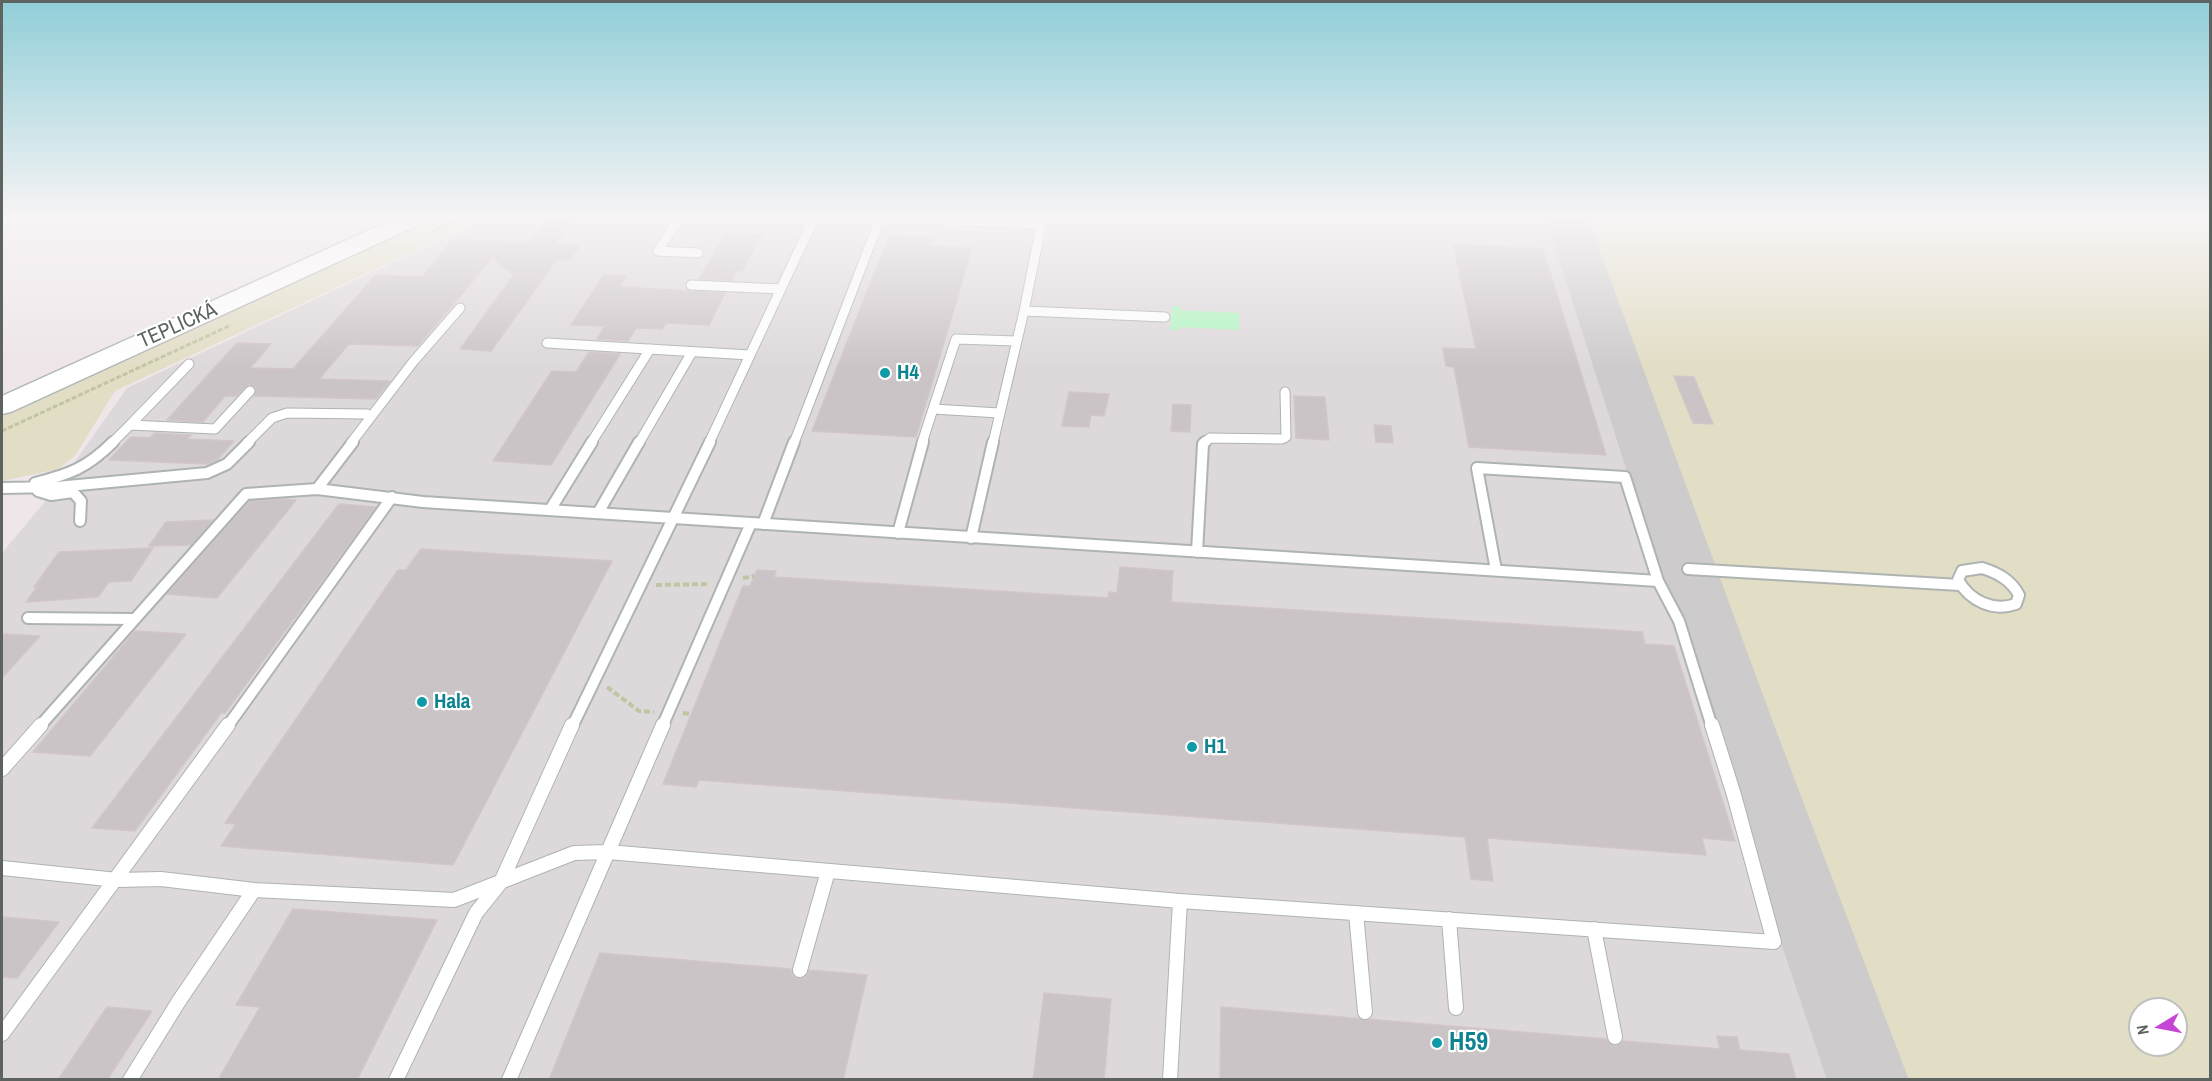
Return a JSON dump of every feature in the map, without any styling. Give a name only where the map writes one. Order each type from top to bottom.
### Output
[{"type":"main road","name":"TEPLICKÁ","points":[[2,406],[308,266]]},
{"type":"lane","points":[[396,1080],[476,913],[501,882],[594,678],[674,518],[792,266]]},
{"type":"lane","points":[[509,1080],[726,581],[757,524],[860,266]]},
{"type":"lane","points":[[971,538],[1033,266]]},
{"type":"lane","points":[[691,285],[781,289]]},
{"type":"lane","points":[[317,489],[413,362],[460,308]]},
{"type":"lane","points":[[1024,311],[1165,317]]},
{"type":"lane","points":[[898,533],[933,409],[956,339],[1016,341]]},
{"type":"lane","points":[[547,343],[750,355]]},
{"type":"lane","points":[[550,510],[650,349]]},
{"type":"lane","points":[[598,513],[692,352]]},
{"type":"lane","points":[[2,488],[66,475],[94,461],[189,364]]},
{"type":"lane","points":[[130,425],[215,429],[250,391]]},
{"type":"lane","points":[[1197,552],[1203,444],[1210,438],[1282,439],[1286,437],[1285,392]]},
{"type":"lane","points":[[933,409],[999,413]]},
{"type":"lane","points":[[19,486],[57,487],[207,473],[227,464],[272,418],[287,413],[367,414]]},
{"type":"lane","points":[[2,868],[117,880],[161,879],[254,890],[454,900],[574,853],[609,852],[1180,901],[1774,942],[1734,795],[1679,621],[1658,581],[1625,477],[1477,468],[1496,570]]},
{"type":"lane","points":[[19,486],[51,495],[73,492],[81,501],[80,521]]},
{"type":"lane","points":[[2,769],[246,494],[317,489],[423,502],[1658,581]]},
{"type":"lane","points":[[2,1034],[117,880],[392,497]]},
{"type":"lane","points":[[1688,569],[1960,585],[1971,596],[1996,607],[2011,606],[2019,600],[2019,595],[2012,583],[1999,574],[1982,568],[1962,571],[1958,580],[1960,585]]},
{"type":"lane","points":[[28,618],[135,619]]},
{"type":"lane","points":[[800,970],[828,871]]},
{"type":"lane","points":[[130,1080],[179,1001],[254,890]]},
{"type":"lane","points":[[1170,1080],[1180,901]]},
{"type":"lane","points":[[1356,913],[1365,1012]]},
{"type":"lane","points":[[1449,919],[1456,1008]]},
{"type":"lane","points":[[1594,929],[1614,1037]]},
{"type":"path","points":[[640,584],[697,585],[754,576]]},
{"type":"path","points":[[594,678],[639,711],[692,714]]},
{"type":"shaded area","points":[[321,266],[381,266],[115,391],[75,456],[58,469],[2,481],[2,412]]},
{"type":"shaded area","points":[[384,266],[1567,266],[1835,1079],[2,1080],[2,553],[57,487],[127,388]]},
{"type":"shaded area","points":[[1603,266],[2210,266],[2210,1079],[1901,1079]]},
{"type":"shaded area","points":[[1172,306],[1180,306],[1181,310],[1239,313],[1239,330],[1180,327],[1179,330],[1170,330]]},
{"type":"building","points":[[431,266],[485,266],[418,346],[349,344],[319,379],[390,381],[376,399],[254,396],[256,388],[249,384],[236,396],[225,396],[203,422],[167,420],[237,343],[271,344],[250,368],[293,369],[376,275],[422,277]]},
{"type":"building","points":[[503,266],[551,266],[491,351],[460,349],[514,275]]},
{"type":"building","points":[[706,266],[745,266],[742,271],[736,271],[732,280],[699,279]]},
{"type":"building","name":"H4","points":[[877,266],[967,266],[916,437],[812,431]]},
{"type":"building","points":[[1458,266],[1548,266],[1606,455],[1469,447],[1454,367],[1446,366],[1443,348],[1476,349]]},
{"type":"building","points":[[604,275],[626,276],[620,287],[725,293],[709,325],[666,323],[662,329],[636,328],[628,341],[597,339],[605,326],[571,325]]},
{"type":"building","points":[[589,352],[620,354],[551,465],[493,461],[552,371],[576,372]]},
{"type":"building","points":[[1674,376],[1694,377],[1713,424],[1693,423]]},
{"type":"building","points":[[1069,392],[1109,394],[1104,416],[1091,415],[1089,427],[1062,426]]},
{"type":"building","points":[[1294,396],[1325,397],[1329,440],[1296,438]]},
{"type":"building","points":[[1173,404],[1191,405],[1190,432],[1171,431]]},
{"type":"building","points":[[1374,425],[1391,426],[1393,443],[1376,442]]},
{"type":"building","points":[[155,433],[191,435],[187,439],[234,441],[217,460],[208,464],[109,460],[131,437],[150,438]]},
{"type":"building","points":[[296,500],[217,598],[167,594],[250,501]]},
{"type":"building","points":[[339,504],[376,507],[135,831],[92,828]]},
{"type":"building","points":[[213,520],[191,545],[149,546],[166,522]]},
{"type":"building","points":[[153,548],[131,581],[109,582],[98,597],[26,602],[59,552]]},
{"type":"building","name":"Hala","points":[[421,549],[612,561],[453,865],[221,846],[236,824],[225,823],[398,570],[406,570]]},
{"type":"building","name":"H1","points":[[1120,567],[1173,571],[1171,602],[1642,632],[1645,644],[1674,646],[1735,841],[1702,838],[1706,855],[1487,838],[1493,881],[1471,879],[1465,837],[699,780],[696,787],[663,784],[743,586],[750,586],[757,570],[776,571],[774,577],[1108,598],[1109,592],[1117,593]]},
{"type":"building","points":[[135,631],[186,634],[90,756],[33,752]]},
{"type":"building","points":[[2,634],[40,636],[2,678]]},
{"type":"building","points":[[293,909],[437,920],[357,1080],[218,1080],[260,1007],[236,1005]]},
{"type":"building","points":[[2,917],[59,922],[17,978],[2,977]]},
{"type":"building","points":[[600,953],[791,969],[793,976],[798,979],[806,977],[809,970],[867,975],[843,1080],[549,1080]]},
{"type":"building","points":[[1044,993],[1111,999],[1104,1080],[1033,1080]]},
{"type":"building","points":[[107,1007],[152,1011],[107,1080],[58,1080]]},
{"type":"building","name":"H59","points":[[1221,1007],[1606,1039],[1616,1046],[1623,1041],[1720,1049],[1717,1036],[1737,1037],[1740,1050],[1789,1054],[1796,1080],[1220,1080]]},
{"type":"taxiway","points":[[1583,266],[1744,733],[1868,1080]]},
{"type":"place","name":"H4","points":[[885,373]]},
{"type":"place","name":"Hala","points":[[422,702]]},
{"type":"place","name":"H1","points":[[1192,747]]},
{"type":"place","name":"H59","points":[[1437,1043]]}]
